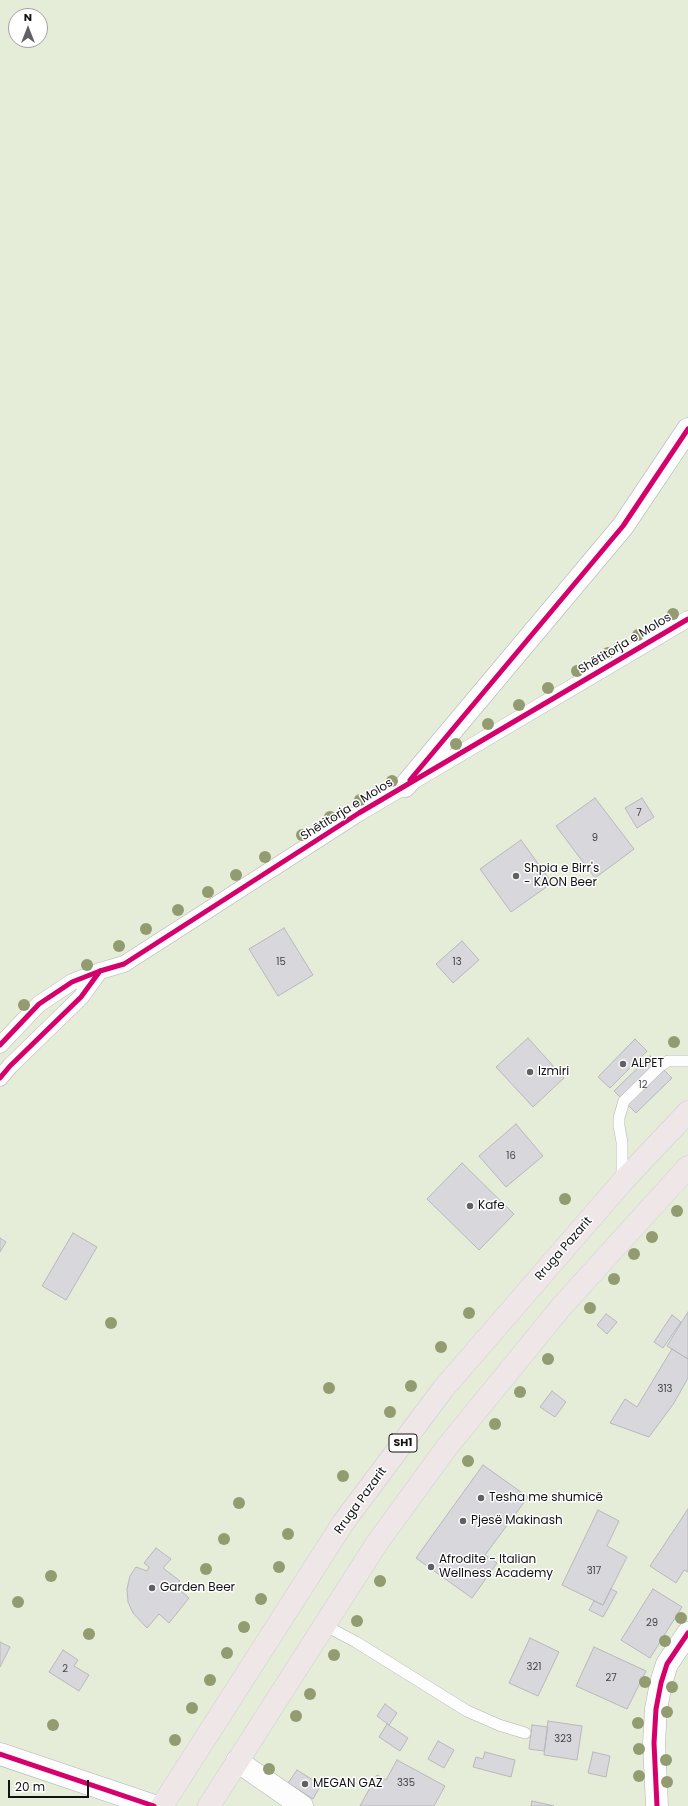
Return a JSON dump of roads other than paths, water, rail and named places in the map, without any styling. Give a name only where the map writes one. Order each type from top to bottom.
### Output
[{"type":"main road","name":"Rruga Pazarit","points":[[162,1806],[348,1516],[443,1389],[622,1181],[688,1112]]},
{"type":"main road","points":[[209,1806],[377,1543],[447,1447],[562,1306],[688,1167]]},
{"type":"street","points":[[405,786],[622,526],[688,429]]},
{"type":"street","name":"Shëtitorja e Molos","points":[[0,1045],[39,1004],[72,982],[100,971],[124,964],[359,813],[688,618]]},
{"type":"street","points":[[0,1078],[10,1066],[80,996],[100,971]]},
{"type":"street","points":[[657,1806],[654,1743],[658,1696],[667,1664],[688,1632]]},
{"type":"street","points":[[0,1754],[154,1806]]},
{"type":"street","points":[[237,1760],[302,1806]]},
{"type":"lane","points":[[622,1181],[622,1142],[619,1118],[624,1101],[660,1066],[668,1061],[688,1060]]},
{"type":"lane","points":[[324,1625],[356,1642],[467,1711],[499,1725],[525,1733]]},
{"type":"place","name":"Shpia e Birr's - KAON Beer","points":[[516,876]]},
{"type":"place","name":"ALPET","points":[[623,1064]]},
{"type":"place","name":"Izmiri","points":[[530,1072]]},
{"type":"place","name":"Kafe","points":[[470,1206]]},
{"type":"place","name":"Tesha me shumicë","points":[[481,1498]]},
{"type":"place","name":"Pjesë Makinash","points":[[463,1521]]},
{"type":"place","name":"Afrodite - Italian Wellness Academy","points":[[431,1567]]},
{"type":"place","name":"Garden Beer","points":[[152,1588]]},
{"type":"place","name":"MEGAN GAZ","points":[[305,1784]]}]
